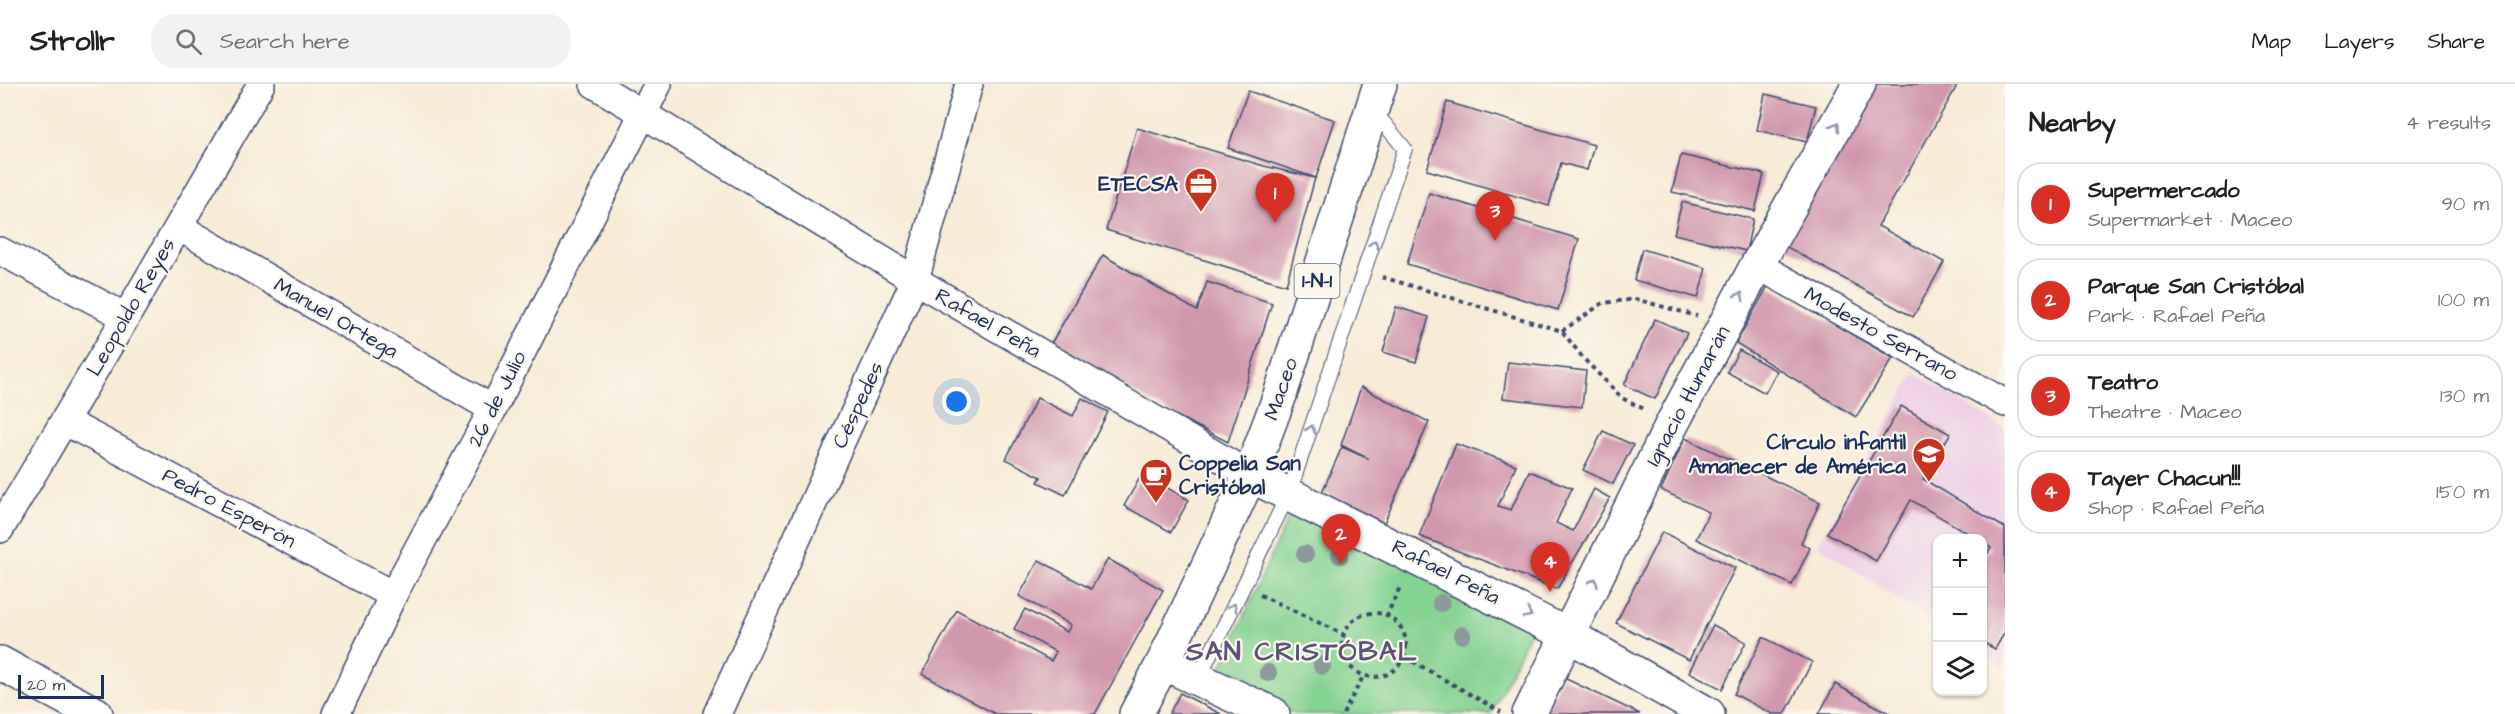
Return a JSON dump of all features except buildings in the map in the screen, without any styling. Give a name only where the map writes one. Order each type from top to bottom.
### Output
[{"type":"street","name":"Leopoldo Reyes","points":[[0,529],[261,84]]},
{"type":"street","name":"Rafael Peña","points":[[594,84],[915,280],[1250,475],[1568,634],[1708,714]]},
{"type":"street","name":"26 de Julio","points":[[336,714],[393,595],[493,409],[658,84]]},
{"type":"street","name":"Céspedes","points":[[717,714],[915,280],[969,84]]},
{"type":"street","name":"Ignacio Humarán","points":[[1529,714],[1672,424],[1757,265],[1859,84]]},
{"type":"street","name":"Maceo","points":[[1136,714],[1163,663],[1250,475],[1280,395],[1376,97]]},
{"type":"street","name":"Manuel Ortega","points":[[179,226],[493,409]]},
{"type":"street","points":[[0,251],[126,317]]},
{"type":"street","name":"Modesto Serrano","points":[[1757,265],[2005,403]]},
{"type":"street","name":"Pedro Esperón","points":[[64,421],[393,595]]},
{"type":"street","points":[[0,663],[96,714]]},
{"type":"street","points":[[1163,663],[1273,714]]},
{"type":"lane","points":[[1198,679],[1289,493],[1405,149],[1376,97]]},
{"type":"path","points":[[1364,272],[1562,331],[1583,358],[1622,398],[1672,424]]},
{"type":"path","points":[[1562,331],[1603,303],[1635,299],[1725,324]]},
{"type":"path","points":[[1242,586],[1343,634]]},
{"type":"path","points":[[1376,613],[1395,620],[1405,637],[1404,657],[1391,673],[1372,678],[1353,671],[1342,654],[1343,634],[1356,618],[1376,613]]},
{"type":"path","points":[[1404,657],[1505,714]]},
{"type":"path","points":[[1343,714],[1364,675]]},
{"type":"shaded area","name":"Círculo infantil Amanecer de América","points":[[1915,373],[2005,428],[2005,667],[1987,658],[1987,534],[1933,534],[1933,623],[1818,545]]},
{"type":"green space","points":[[1294,504],[1533,625],[1491,714],[1294,714],[1217,677]]},
{"type":"place","name":"ETECSA","points":[[1201,213]]},
{"type":"place","name":"Supermercado","points":[[1275,223]]},
{"type":"place","name":"Teatro","points":[[1495,241]]},
{"type":"place","name":"Círculo infantil Amanecer de América","points":[[1929,483]]},
{"type":"place","name":"Coppelia San Cristóbal","points":[[1156,504]]},
{"type":"place","name":"Parque San Cristóbal","points":[[1341,564]]},
{"type":"place","name":"Tayer Chacun!!!","points":[[1550,592]]},
{"type":"district","name":"SAN CRISTÓBAL","points":[[1302,652]]}]
